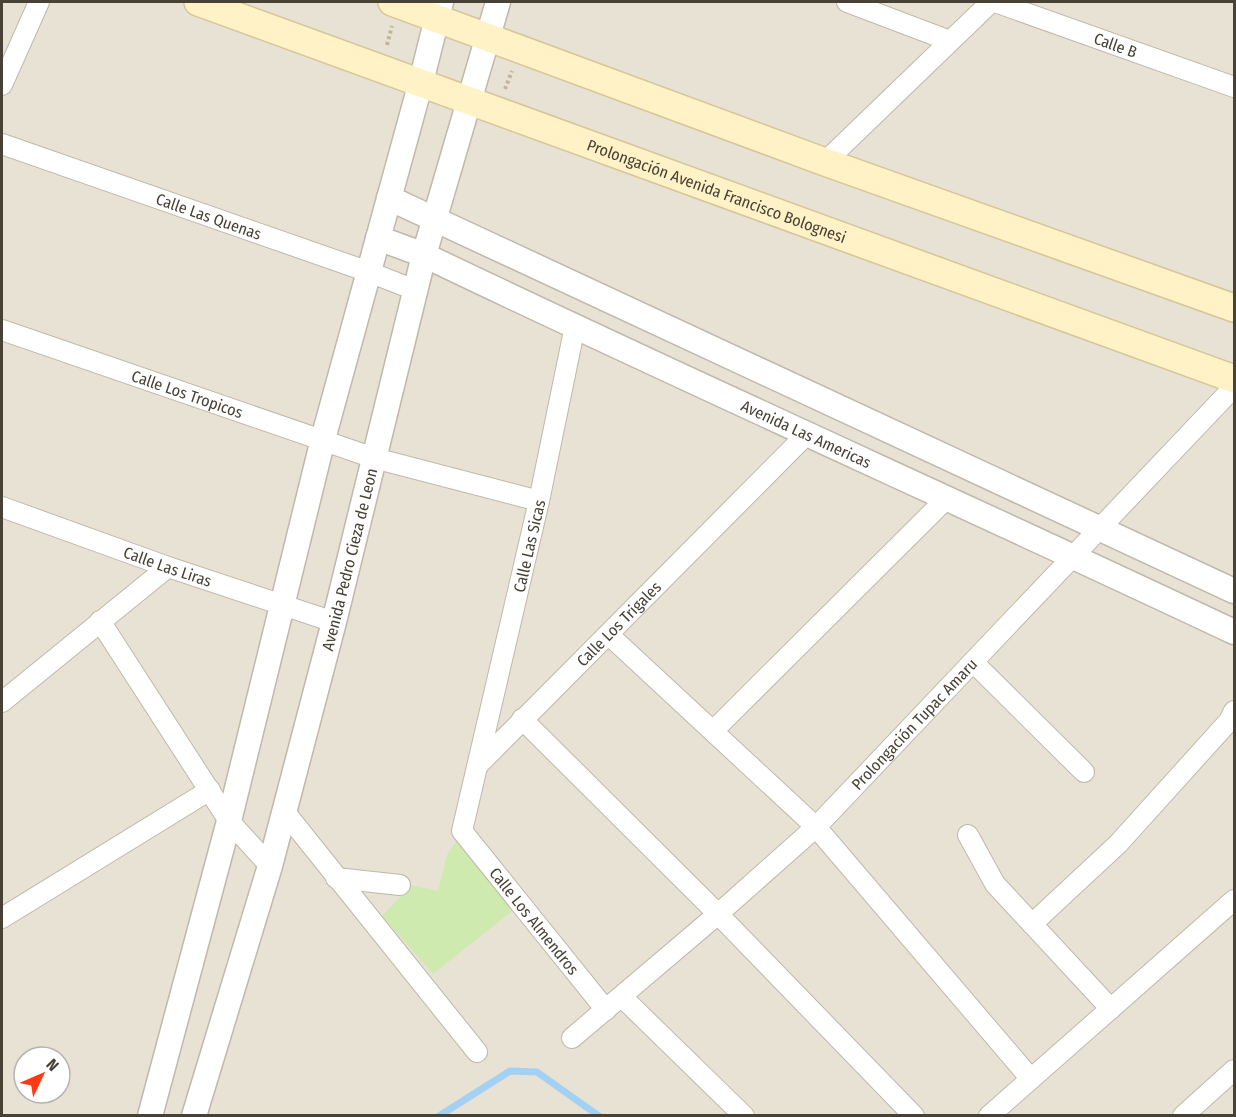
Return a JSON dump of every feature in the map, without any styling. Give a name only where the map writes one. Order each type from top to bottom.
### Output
[{"type":"main road","name":"Prolongación Avenida Francisco Bolognesi","points":[[198,2],[1234,379]]},
{"type":"main road","points":[[393,11],[440,10],[489,36],[825,162],[1234,308]]},
{"type":"street","points":[[2,85],[39,2]]},
{"type":"street","name":"Avenida Pedro Cieza de Leon","points":[[194,1116],[270,866],[334,622],[424,255],[498,2]]},
{"type":"street","points":[[847,2],[950,41]]},
{"type":"street","points":[[825,162],[993,2]]},
{"type":"street","name":"Calle B","points":[[993,2],[1234,87]]},
{"type":"street","points":[[150,1116],[229,821],[323,439],[440,10]]},
{"type":"street","name":"Calle Las Quenas","points":[[2,144],[415,290]]},
{"type":"street","points":[[389,198],[1234,591]]},
{"type":"street","name":"Avenida Las Americas","points":[[378,238],[424,255],[1234,632]]},
{"type":"street","name":"Calle Las Sicas","points":[[478,765],[539,501],[575,326]]},
{"type":"street","name":"Calle Los Tropicos","points":[[2,330],[374,458],[539,501]]},
{"type":"street","name":"Prolongación Tupac Amaru","points":[[572,1038],[816,827],[1234,387]]},
{"type":"street","name":"Calle Los Trigales","points":[[478,765],[807,434]]},
{"type":"street","points":[[713,732],[946,499]]},
{"type":"street","name":"Calle Las Liras","points":[[2,507],[168,567],[334,622]]},
{"type":"street","points":[[2,702],[168,567]]},
{"type":"street","points":[[100,621],[229,821],[270,866]]},
{"type":"street","points":[[609,635],[816,827],[1030,1079]]},
{"type":"street","points":[[973,662],[1084,771]]},
{"type":"street","points":[[1032,924],[1118,844],[1228,721],[1234,711]]},
{"type":"street","points":[[522,719],[718,914],[914,1116]]},
{"type":"street","name":"Calle Los Almendros","points":[[478,765],[462,831],[606,1010]]},
{"type":"street","points":[[2,918],[210,790]]},
{"type":"street","points":[[284,811],[477,1052]]},
{"type":"street","points":[[968,835],[995,884],[1111,1009]]},
{"type":"street","points":[[336,878],[400,885]]},
{"type":"street","points":[[989,1116],[1234,900]]},
{"type":"street","points":[[622,997],[744,1116]]},
{"type":"street","points":[[1183,1116],[1234,1070]]},
{"type":"path","points":[[386,49],[393,11]]},
{"type":"path","points":[[504,93],[514,63]]},
{"type":"shaded area","points":[[2,2],[1234,2],[1234,1115],[2,1116]]},
{"type":"green space","points":[[459,837],[516,908],[433,974],[382,916],[411,885],[438,891],[447,855]]},
{"type":"waterway","points":[[439,1116],[510,1071],[537,1072],[599,1116]]}]
